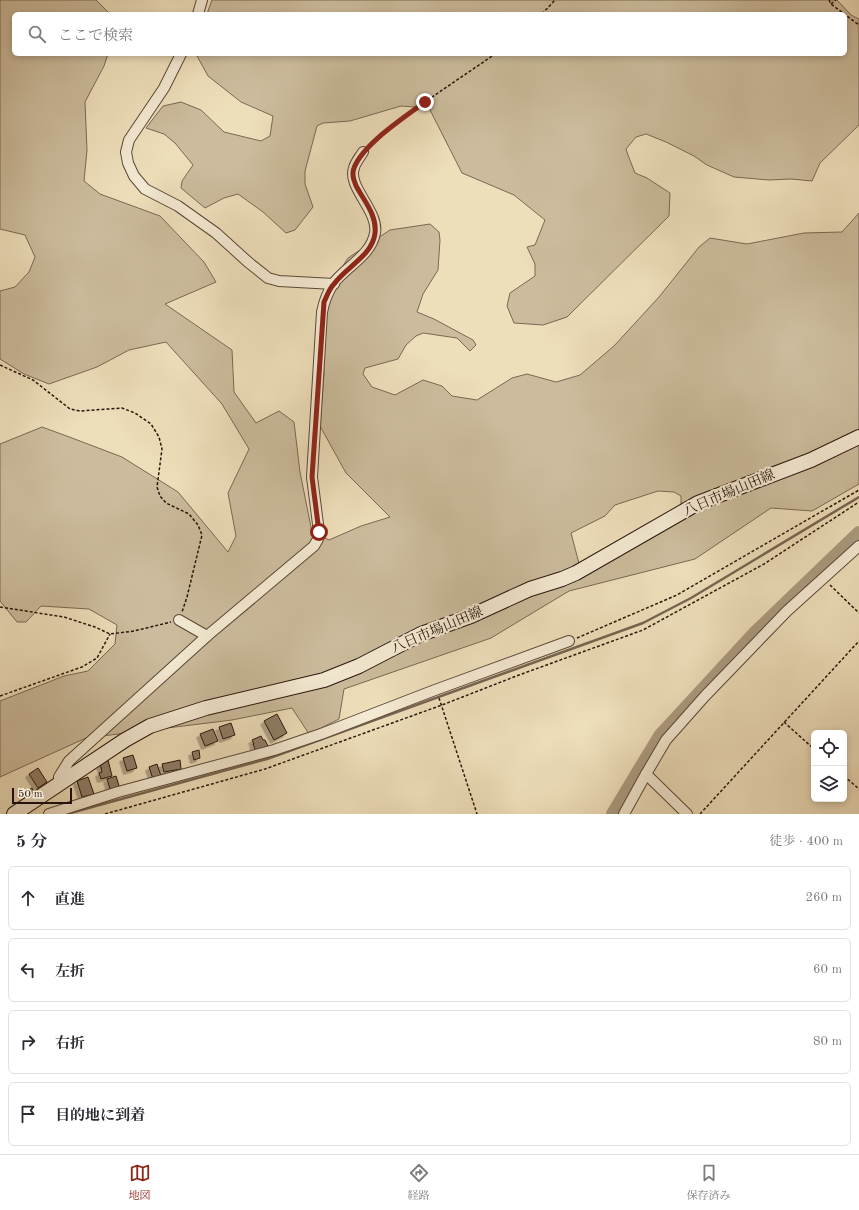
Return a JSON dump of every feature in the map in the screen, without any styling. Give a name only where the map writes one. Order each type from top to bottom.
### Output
[{"type":"main road","name":"八日市場山田線","points":[[14,814],[124,740],[150,726],[206,708],[324,680],[421,634],[471,616],[530,589],[576,573],[698,503],[811,460],[859,437]]},
{"type":"street","points":[[199,12],[202,0]]},
{"type":"street","points":[[180,56],[164,88],[129,140],[126,152],[128,163],[134,176],[145,189],[178,206],[216,233],[268,278],[279,281],[334,284]]},
{"type":"street","points":[[60,784],[59,777],[69,762],[207,636],[309,551],[318,539],[319,532],[312,477],[312,453],[322,312],[324,302],[334,284],[369,248],[376,234],[375,223],[369,208],[353,178],[353,168],[363,152]]},
{"type":"street","points":[[624,814],[666,740],[705,696],[787,611],[859,546]]},
{"type":"street","points":[[179,620],[207,636]]},
{"type":"street","points":[[49,814],[118,792],[274,750],[321,734],[435,690],[570,641]]},
{"type":"street","points":[[646,774],[687,814]]},
{"type":"path","points":[[544,12],[554,0]]},
{"type":"path","points":[[829,0],[831,4],[842,12]]},
{"type":"path","points":[[831,4],[836,0]]},
{"type":"path","points":[[847,16],[859,25]]},
{"type":"path","points":[[363,152],[425,102],[492,56]]},
{"type":"path","points":[[0,365],[33,380],[70,409],[80,411],[122,408],[135,413],[151,424],[160,437],[162,448],[157,487],[160,496],[166,502],[189,514],[198,525],[202,535],[187,597],[179,620],[134,631],[110,634],[95,627],[64,617],[0,607]]},
{"type":"path","points":[[570,641],[677,595],[859,490]]},
{"type":"path","points":[[105,814],[265,768],[442,705],[518,675],[643,630],[764,564],[859,502]]},
{"type":"path","points":[[822,578],[859,613]]},
{"type":"path","points":[[0,696],[82,667],[97,658],[110,634]]},
{"type":"path","points":[[700,814],[859,641]]},
{"type":"path","points":[[435,690],[442,705],[477,814]]},
{"type":"path","points":[[784,722],[811,746]]},
{"type":"path","points":[[847,779],[859,790]]},
{"type":"shaded area","points":[[0,0],[96,0],[108,12],[12,12],[12,56],[107,56],[104,66],[85,102],[87,150],[84,181],[100,194],[160,216],[204,262],[216,282],[165,304],[232,350],[234,392],[256,423],[279,411],[294,422],[300,472],[312,532],[329,540],[361,526],[390,517],[346,473],[320,426],[324,374],[322,298],[348,258],[390,230],[430,224],[439,232],[440,240],[438,270],[423,294],[417,312],[434,319],[473,340],[476,345],[470,351],[457,338],[423,333],[416,336],[406,345],[398,359],[365,368],[363,374],[372,387],[395,395],[423,380],[442,386],[452,396],[477,400],[512,378],[527,374],[556,382],[580,375],[614,346],[659,297],[699,247],[710,238],[747,244],[804,233],[842,232],[859,213],[859,484],[812,511],[771,508],[695,559],[569,591],[491,638],[344,689],[339,719],[309,734],[292,708],[232,720],[86,738],[0,777],[0,701],[64,676],[88,671],[115,644],[117,625],[89,609],[41,606],[26,622],[17,622],[0,601],[0,444],[42,427],[122,457],[178,492],[228,552],[236,536],[228,493],[249,449],[222,404],[166,342],[129,350],[97,367],[49,384],[24,374],[0,359],[0,291],[15,287],[29,272],[35,257],[25,235],[0,229]],"holes":[[[658,491],[674,492],[681,496],[681,506],[581,571],[571,533],[605,516],[615,505]]]},
{"type":"shaded area","points":[[212,0],[837,0],[851,15],[859,19],[859,125],[820,163],[812,181],[791,179],[769,180],[734,177],[707,165],[694,156],[666,142],[646,134],[636,137],[626,149],[635,173],[647,178],[670,193],[669,216],[567,317],[543,325],[514,323],[507,306],[510,293],[535,276],[535,264],[527,247],[535,245],[545,220],[514,195],[462,173],[429,108],[401,106],[350,121],[323,123],[317,126],[305,171],[305,184],[313,207],[295,230],[286,233],[263,212],[238,194],[224,198],[205,208],[181,188],[182,181],[193,165],[175,143],[164,134],[146,128],[163,106],[181,102],[201,110],[224,132],[261,141],[270,136],[273,116],[241,102],[208,76],[197,56],[847,56],[847,12],[208,12]]},
{"type":"building","points":[[277,714],[287,733],[274,740],[264,721]]},
{"type":"building","points":[[231,723],[235,735],[223,739],[219,727]]},
{"type":"building","points":[[213,729],[218,741],[205,746],[200,734]]},
{"type":"building","points":[[261,736],[268,746],[256,751],[252,740]]},
{"type":"building","points":[[199,750],[200,758],[194,760],[192,752]]},
{"type":"building","points":[[133,755],[137,768],[127,771],[123,758]]},
{"type":"building","points":[[108,760],[112,776],[101,779],[99,773],[102,772],[100,763]]},
{"type":"building","points":[[180,760],[181,769],[164,772],[162,764]]},
{"type":"building","points":[[157,764],[161,776],[153,779],[149,767]]},
{"type":"building","points":[[38,768],[47,782],[38,788],[29,774]]},
{"type":"building","points":[[116,776],[120,789],[111,792],[107,779]]},
{"type":"building","points":[[88,777],[94,794],[82,797],[77,781]]},
{"type":"building","points":[[32,788],[34,793],[29,796],[26,792]]},
{"type":"waterway","points":[[67,814],[267,759],[643,623],[691,598],[859,497]]},
{"type":"waterway","points":[[613,814],[660,736],[755,633],[859,533]]},
{"type":"route","points":[[319,532],[312,477],[312,453],[322,312],[324,302],[334,284],[369,248],[376,234],[375,223],[369,208],[353,178],[353,168],[363,152],[425,102]]}]
